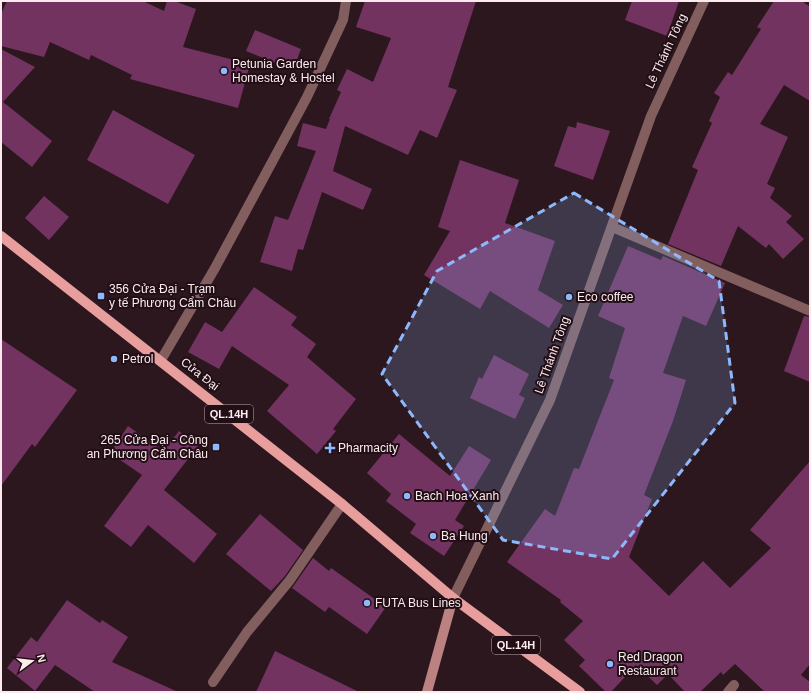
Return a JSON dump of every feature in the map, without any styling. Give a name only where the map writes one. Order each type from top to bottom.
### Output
[{"type":"main road","name":"Cửa Đại","points":[[1,236],[161,360],[342,504],[453,598]]},
{"type":"main road","name":"QL.14H","points":[[453,598],[580,692]]},
{"type":"street","points":[[161,360],[215,268],[307,98],[343,20],[346,1]]},
{"type":"street","name":"Lê Thánh Tông","points":[[427,692],[453,598],[550,400],[651,116],[704,1]]},
{"type":"street","points":[[612,227],[810,311]]},
{"type":"street","points":[[213,682],[247,632],[290,580],[342,504]]},
{"type":"highlighted area","points":[[574,193],[719,281],[735,403],[612,559],[503,540],[382,374],[437,271]]},
{"type":"building","points":[[7,1],[143,1],[164,11],[167,1],[174,1],[196,9],[183,47],[250,64],[238,108],[130,79],[132,75],[91,55],[89,60],[50,42],[44,57],[1,46],[1,14]]},
{"type":"building","points":[[365,1],[476,1],[448,87],[457,90],[437,138],[420,130],[408,155],[345,126],[333,171],[372,189],[363,210],[322,192],[303,250],[298,249],[292,271],[260,262],[275,216],[288,220],[316,151],[297,146],[303,123],[326,129],[341,92],[337,90],[347,69],[373,82],[391,38],[356,27]]},
{"type":"building","points":[[632,1],[679,1],[667,36],[625,20]]},
{"type":"building","points":[[774,1],[802,1],[810,7],[810,101],[784,85],[760,124],[788,137],[767,184],[775,188],[770,198],[792,216],[786,222],[804,239],[783,259],[769,244],[766,248],[738,226],[721,266],[668,244],[698,170],[692,167],[712,123],[709,121],[720,97],[714,93],[728,72],[732,75],[761,29],[757,27]]},
{"type":"building","points":[[255,30],[301,49],[293,70],[246,51]]},
{"type":"building","points":[[1,49],[35,67],[3,102],[52,141],[32,167],[1,142]]},
{"type":"building","points":[[113,110],[195,155],[168,204],[87,160]]},
{"type":"building","points":[[577,122],[610,131],[593,180],[554,166],[568,126],[576,128]]},
{"type":"building","points":[[460,160],[519,180],[505,223],[555,241],[538,290],[563,305],[549,328],[490,291],[480,309],[424,275],[450,231],[438,227]]},
{"type":"building","points":[[44,196],[69,217],[49,240],[25,218]]},
{"type":"building","points":[[628,246],[661,260],[663,256],[725,283],[706,326],[683,316],[663,373],[686,380],[673,421],[644,495],[652,499],[629,557],[669,596],[703,561],[730,588],[771,548],[750,530],[810,461],[810,664],[801,675],[810,682],[810,692],[765,692],[735,664],[723,675],[721,672],[700,692],[685,692],[668,674],[657,685],[636,665],[611,692],[606,692],[579,666],[585,660],[564,640],[583,621],[560,602],[561,600],[507,562],[545,509],[555,516],[574,468],[579,469],[614,380],[609,378],[625,328],[598,316]]},
{"type":"building","points":[[254,287],[297,317],[291,325],[316,344],[307,357],[356,399],[333,429],[336,431],[317,454],[267,411],[289,385],[232,346],[219,369],[188,352],[205,322],[222,332]]},
{"type":"building","points":[[804,316],[810,317],[810,382],[784,371]]},
{"type":"building","points":[[1,339],[77,390],[35,447],[32,444],[1,486]]},
{"type":"building","points":[[494,355],[529,374],[519,395],[525,398],[515,419],[470,398],[479,377],[482,379]]},
{"type":"building","points":[[128,426],[163,451],[179,431],[198,446],[164,490],[217,534],[194,563],[148,525],[131,547],[104,526],[142,475],[110,453]]},
{"type":"building","points":[[399,434],[450,476],[469,446],[491,460],[455,520],[464,526],[444,556],[410,533],[416,524],[386,501],[391,494],[367,473]]},
{"type":"building","points":[[260,514],[303,550],[285,576],[271,591],[226,554]]},
{"type":"building","points":[[313,558],[329,571],[331,568],[386,607],[367,634],[329,607],[325,612],[292,588]]},
{"type":"building","points":[[67,600],[100,623],[102,620],[128,637],[112,662],[178,692],[95,692],[55,665],[35,691],[7,668],[31,637],[37,642]]},
{"type":"building","points":[[275,651],[359,692],[256,692]]},
{"type":"place","name":"Petunia Garden Homestay & Hostel","points":[[224,71]]},
{"type":"place","name":"356 Cửa Đại - Trạm y tế Phương Cẩm Châu","points":[[101,296]]},
{"type":"place","name":"Eco coffee","points":[[569,297]]},
{"type":"place","name":"Petrol","points":[[114,359]]},
{"type":"place","name":"265 Cửa Đại - Công an Phương Cẩm Châu","points":[[216,447]]},
{"type":"place","name":"Pharmacity","points":[[330,448]]},
{"type":"place","name":"Bach Hoa Xanh","points":[[407,496]]},
{"type":"place","name":"Ba Hung","points":[[433,536]]},
{"type":"place","name":"FUTA Bus Lines","points":[[367,603]]},
{"type":"place","name":"Red Dragon Restaurant","points":[[610,664]]}]
